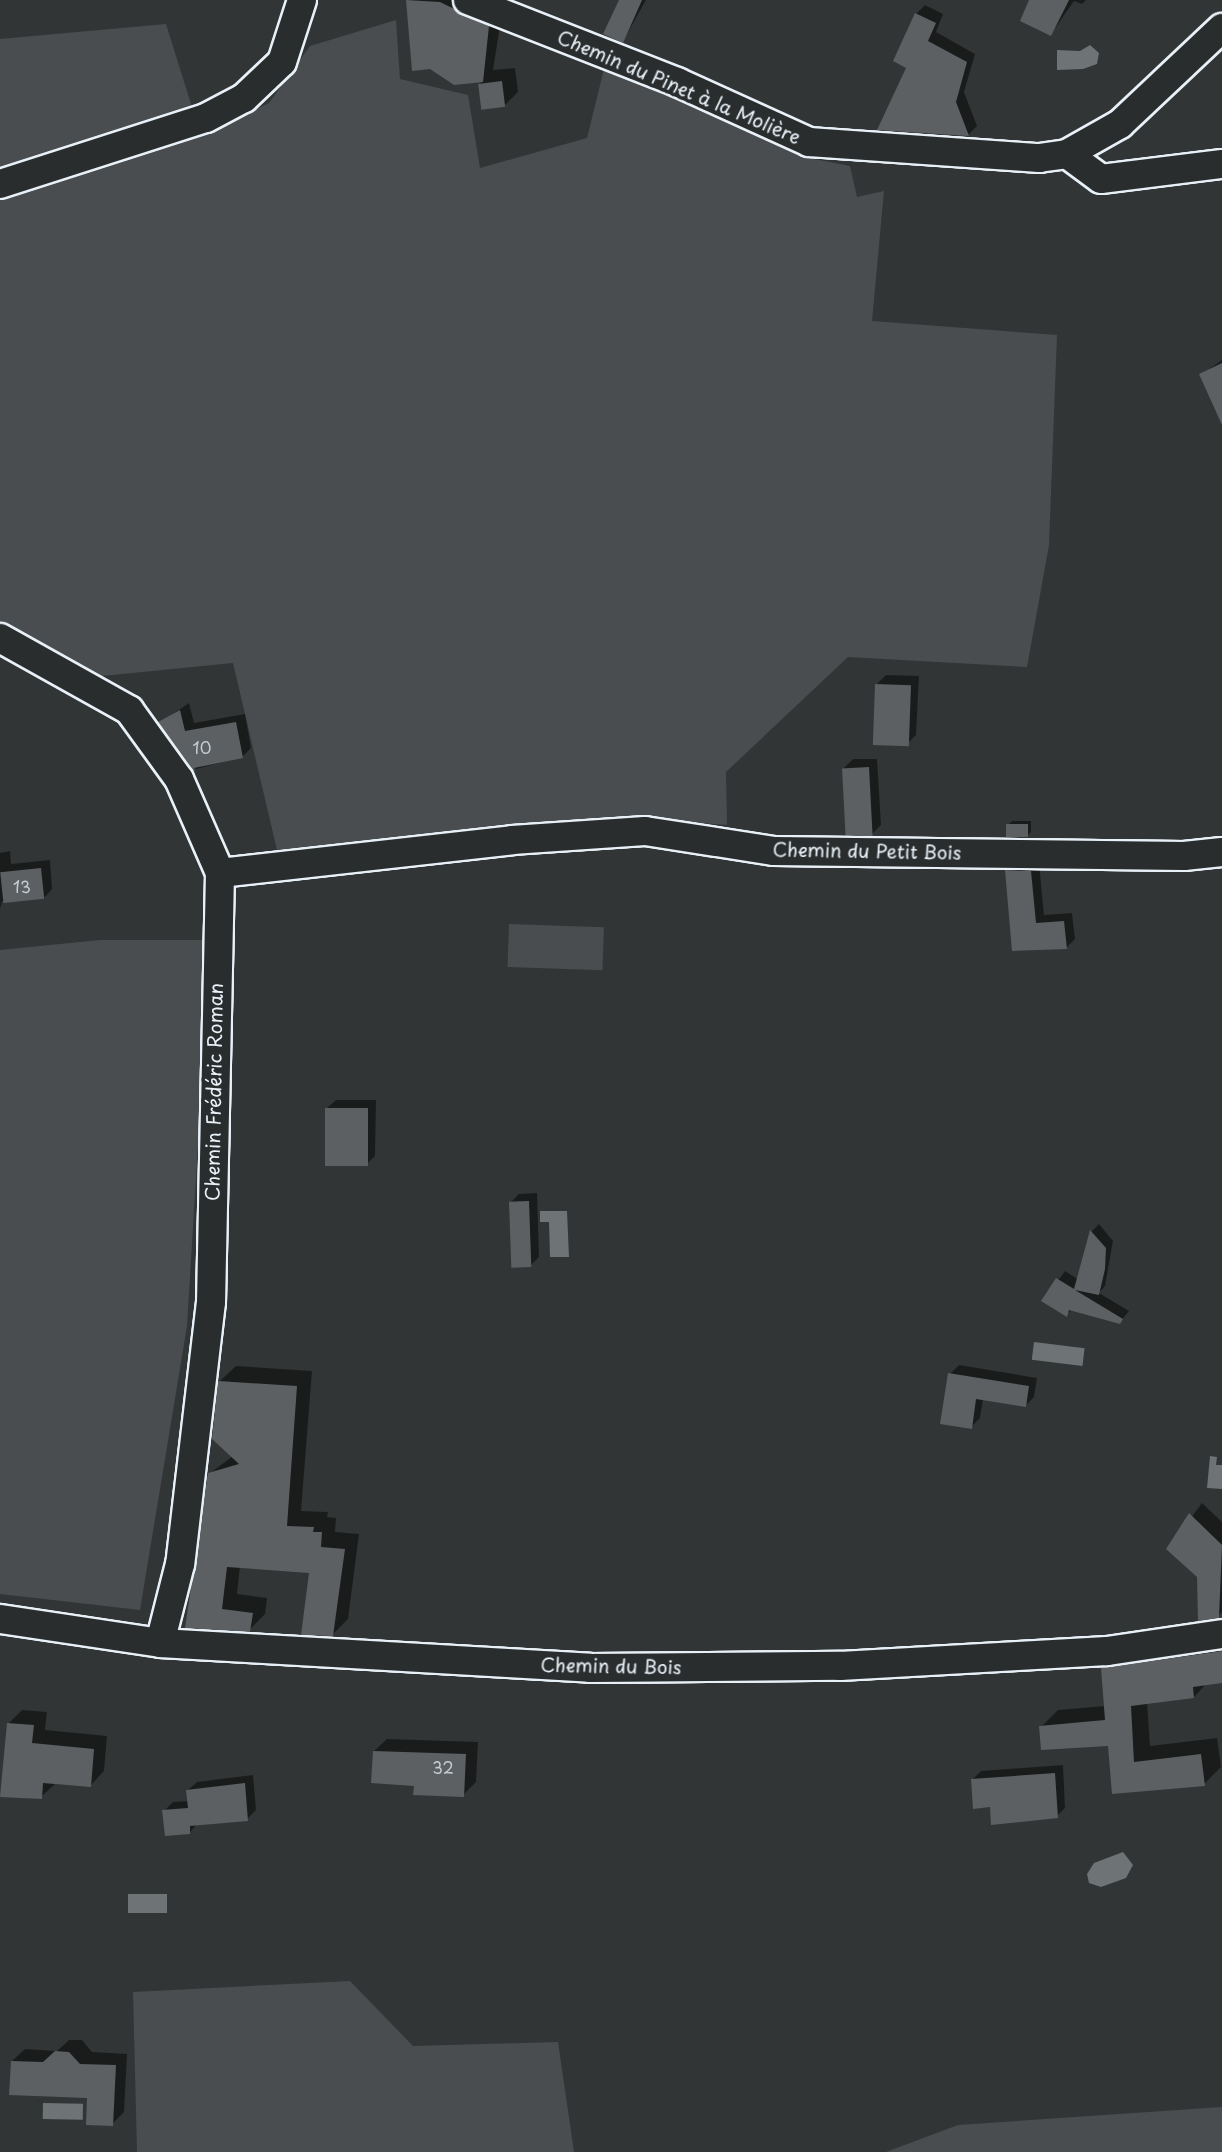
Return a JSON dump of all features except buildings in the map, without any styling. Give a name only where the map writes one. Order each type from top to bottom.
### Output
[{"type":"street","points":[[0,184],[206,118],[244,98],[282,62],[302,0]]},
{"type":"street","name":"Chemin du Pinet à la Molière","points":[[468,0],[677,82],[809,142],[1039,158],[1067,154]]},
{"type":"street","points":[[1222,28],[1120,124],[1067,154],[1101,179],[1222,164]]},
{"type":"street","name":"Chemin Frédéric Roman","points":[[0,638],[129,709],[179,779],[220,873],[211,1302],[180,1564],[160,1643]]},
{"type":"street","name":"Chemin du Petit Bois","points":[[220,873],[512,840],[645,831],[774,851],[1184,856],[1222,852]]},
{"type":"street","name":"Chemin du Bois","points":[[0,1619],[160,1643],[564,1666],[698,1668],[840,1666],[1093,1651],[1222,1634]]},
{"type":"shaded area","points":[[396,20],[400,79],[468,95],[480,168],[587,138],[605,65],[804,157],[850,166],[857,197],[884,191],[872,321],[1057,335],[1049,545],[1027,667],[848,657],[726,772],[727,825],[639,818],[277,850],[233,663],[92,677],[0,630],[0,39],[166,24],[201,136],[269,103],[310,46]]},
{"type":"shaded area","points":[[1090,45],[1099,53],[1097,64],[1083,69],[1057,70],[1057,50],[1080,51]]},
{"type":"shaded area","points":[[509,924],[604,927],[602,970],[507,967]]},
{"type":"shaded area","points":[[100,940],[203,940],[200,1113],[187,1326],[140,1610],[0,1594],[0,950]]},
{"type":"shaded area","points":[[540,1211],[567,1211],[569,1257],[550,1257],[549,1222],[540,1222]]},
{"type":"shaded area","points":[[1034,1342],[1085,1348],[1082,1366],[1032,1360]]},
{"type":"shaded area","points":[[1210,1456],[1217,1457],[1216,1465],[1222,1465],[1222,1489],[1207,1488]]},
{"type":"shaded area","points":[[1123,1852],[1133,1865],[1126,1878],[1101,1887],[1089,1883],[1087,1874],[1094,1863]]},
{"type":"shaded area","points":[[128,1894],[167,1894],[167,1913],[128,1913]]},
{"type":"shaded area","points":[[350,1981],[413,2046],[558,2042],[574,2152],[137,2152],[133,1992]]},
{"type":"shaded area","points":[[43,2103],[83,2104],[83,2120],[43,2119]]},
{"type":"shaded area","points":[[1222,2107],[1222,2152],[886,2152],[958,2125]]}]
